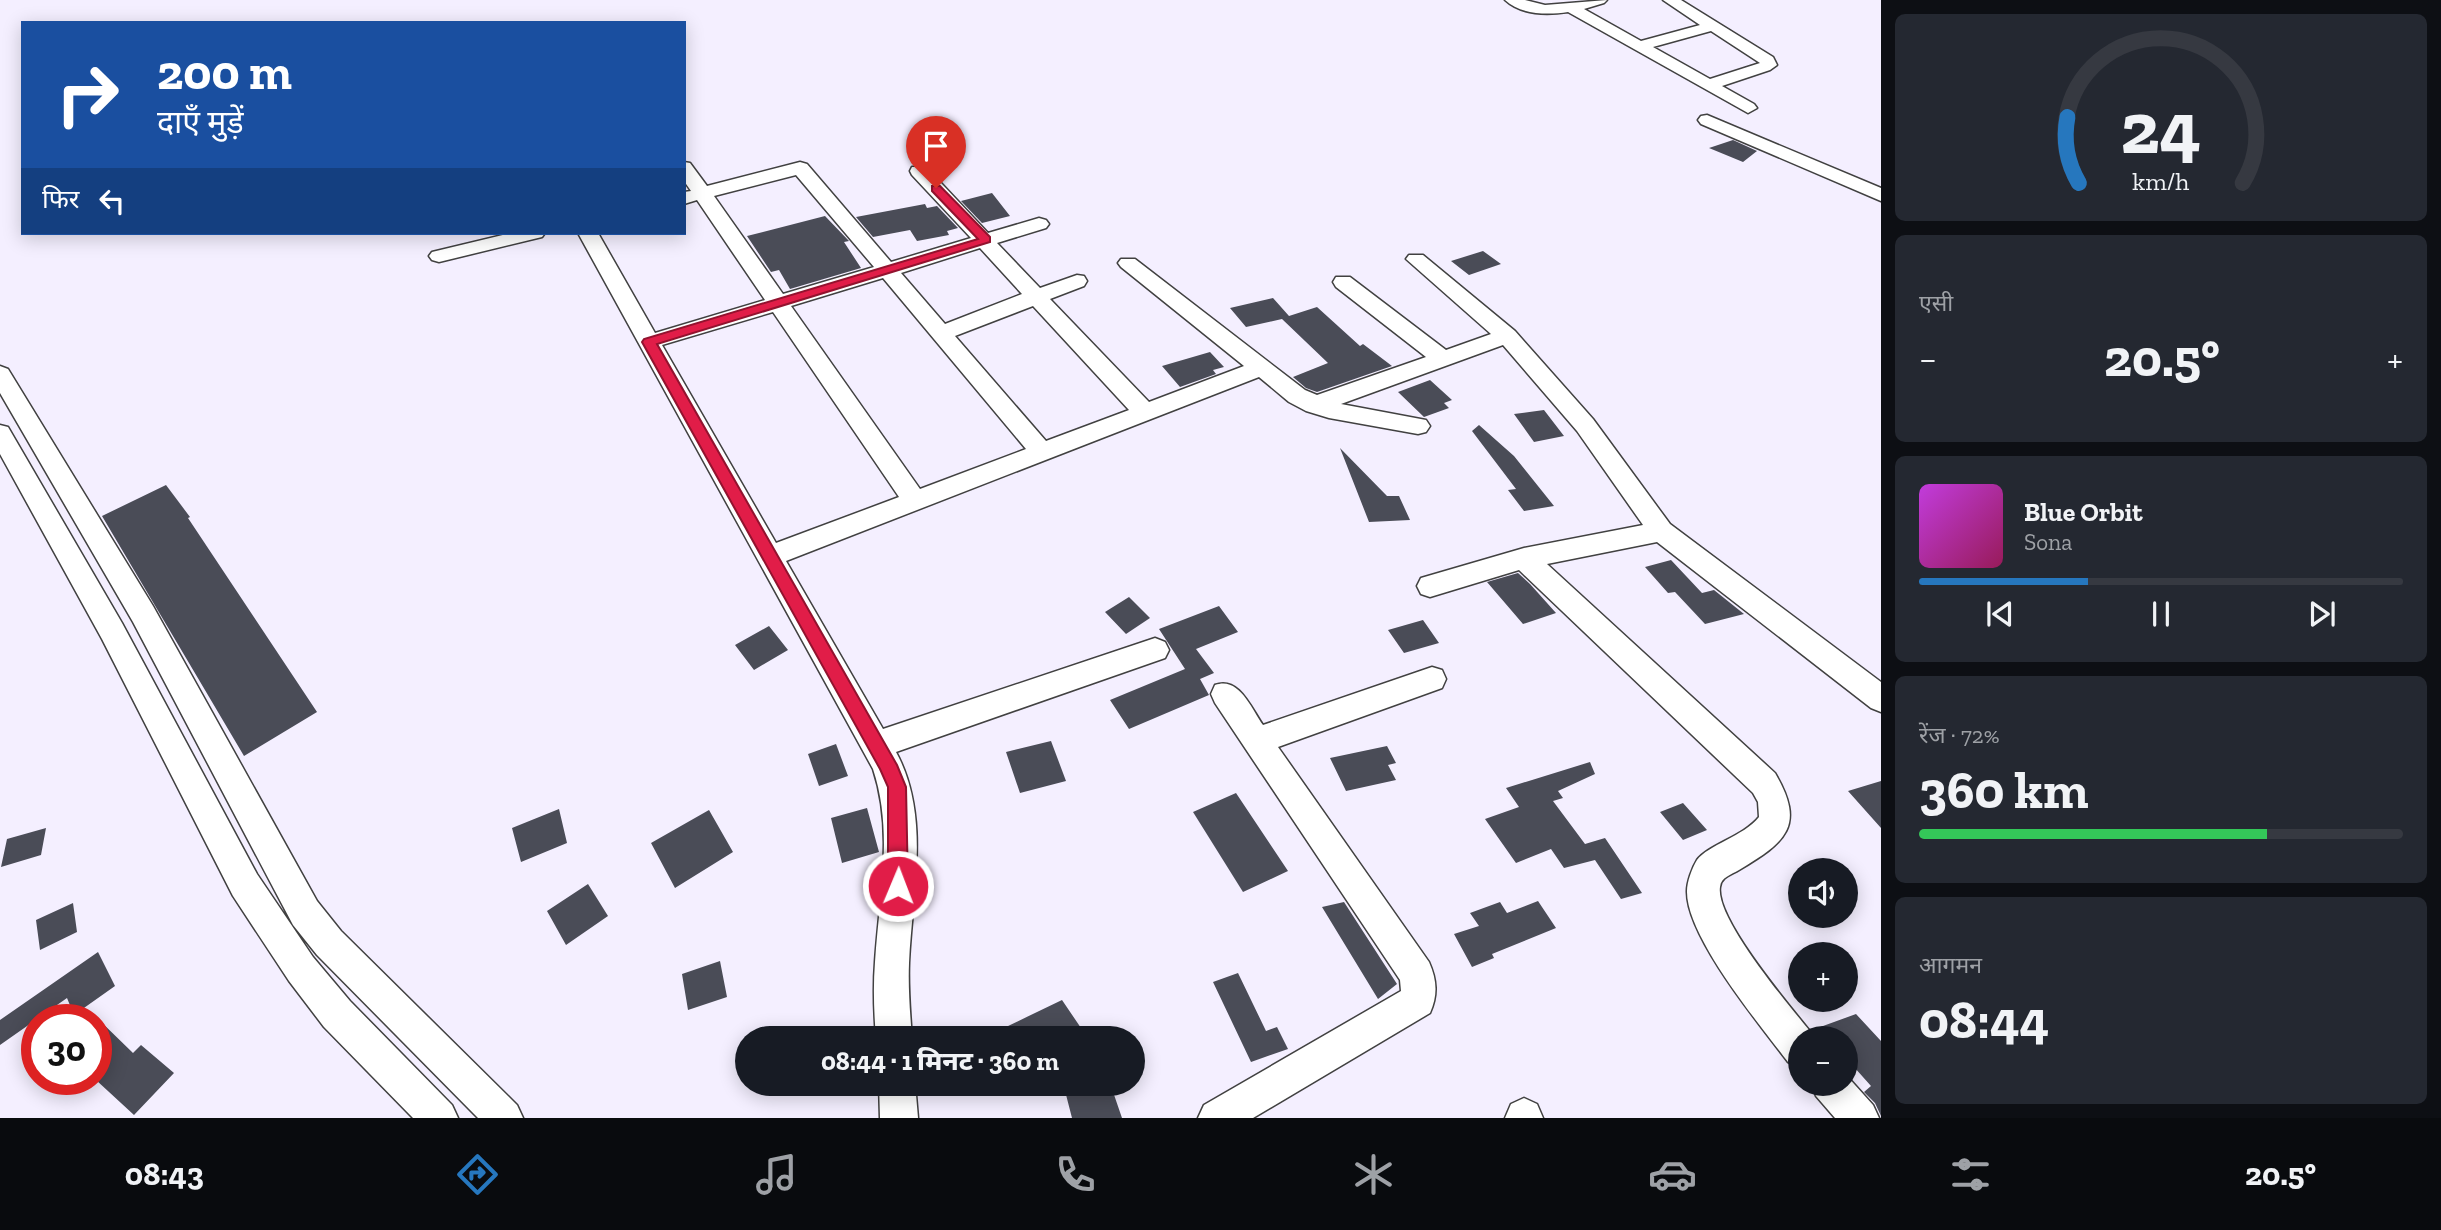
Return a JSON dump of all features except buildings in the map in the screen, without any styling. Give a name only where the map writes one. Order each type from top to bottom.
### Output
[{"type":"street","points":[[1513,0],[1545,11],[1572,8],[1599,0]]},
{"type":"street","points":[[1671,0],[1764,58],[1769,65],[1709,85]]},
{"type":"street","points":[[1572,8],[1748,108]]},
{"type":"street","points":[[1640,46],[1713,26]]},
{"type":"street","points":[[1707,120],[1881,195]]},
{"type":"street","points":[[694,196],[800,168],[1043,453]]},
{"type":"street","points":[[919,172],[986,240],[1146,414]]},
{"type":"street","points":[[686,173],[694,196],[780,302],[915,501]]},
{"type":"street","points":[[649,342],[1039,224]]},
{"type":"street","points":[[439,256],[527,235]]},
{"type":"street","points":[[589,235],[876,745],[897,787],[898,907],[892,964],[894,1026]]},
{"type":"street","points":[[1416,259],[1507,336],[1585,425],[1661,531],[1881,699]]},
{"type":"street","points":[[1128,263],[1297,396],[1314,405],[1418,426]]},
{"type":"street","points":[[941,333],[1077,281]]},
{"type":"street","points":[[1343,282],[1442,358]]},
{"type":"street","points":[[1314,405],[1507,336]]},
{"type":"street","points":[[769,557],[1261,368]]},
{"type":"street","points":[[3,385],[50,458],[120,645],[244,885],[337,1014],[439,1118]]},
{"type":"street","points":[[0,433],[21,470],[151,628],[305,913],[329,943],[504,1118]]},
{"type":"street","points":[[21,470],[50,458]]},
{"type":"street","points":[[1430,586],[1524,558],[1661,531]]},
{"type":"street","points":[[1524,558],[1603,635],[1764,783],[1774,797],[1777,812],[1774,825],[1765,836],[1710,869],[1703,892],[1709,914],[1750,983],[1788,1032]]},
{"type":"street","points":[[120,645],[151,628]]},
{"type":"street","points":[[876,745],[1155,650]]},
{"type":"street","points":[[1257,741],[1432,679]]},
{"type":"street","points":[[1217,1118],[1418,1001],[1419,988],[1417,974],[1248,724],[1224,694]]},
{"type":"street","points":[[175,751],[208,734]]},
{"type":"street","points":[[244,885],[279,862]]},
{"type":"street","points":[[337,1014],[369,982]]},
{"type":"street","points":[[898,1096],[899,1118]]},
{"type":"street","points":[[1841,1096],[1860,1118]]},
{"type":"route","points":[[898,886],[897,787],[887,765],[649,342],[986,240],[936,188]]}]
